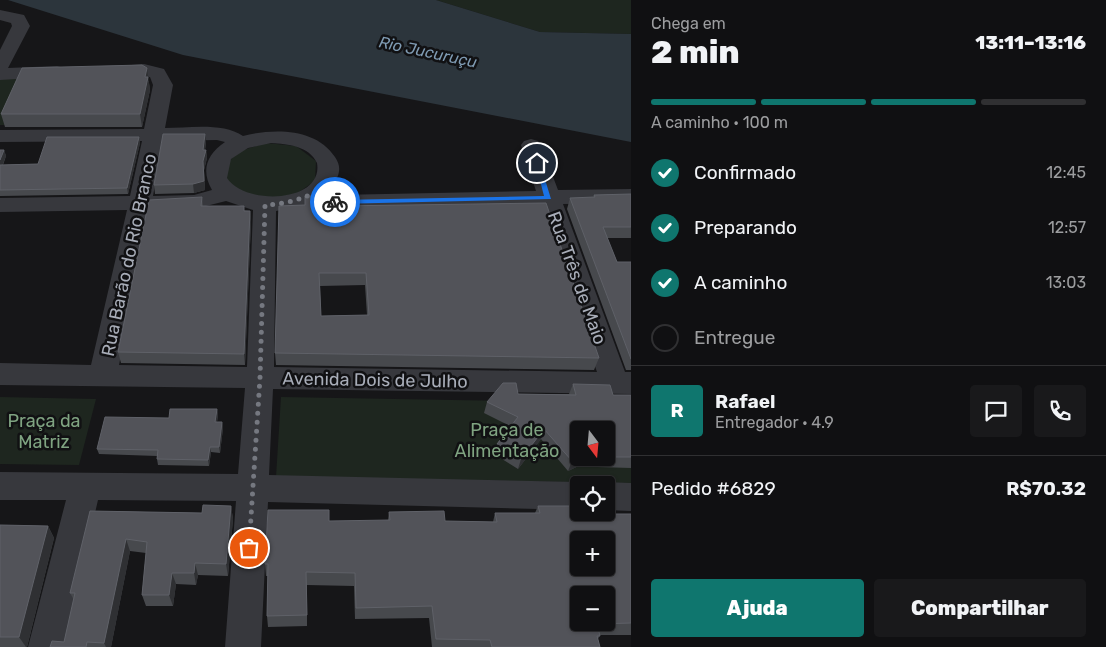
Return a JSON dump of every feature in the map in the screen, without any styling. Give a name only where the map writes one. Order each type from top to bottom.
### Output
[{"type":"street","points":[[0,16],[18,20],[21,26],[0,68]]},
{"type":"street","name":"Rua Barão do Rio Branco","points":[[96,72],[144,70],[157,73],[163,85],[140,204],[102,374]]},
{"type":"street","points":[[0,74],[77,72]]},
{"type":"street","points":[[0,136],[217,134],[230,136],[240,143]]},
{"type":"street","points":[[270,137],[294,139],[314,147],[324,155],[329,164],[329,174],[324,184],[314,193],[291,202],[265,205],[247,202],[227,192],[216,179],[215,169],[219,159],[240,143],[270,137]]},
{"type":"street","name":"Rua Três de Maio","points":[[531,145],[548,198],[623,383]]},
{"type":"street","points":[[0,205],[194,202],[211,199],[227,192]]},
{"type":"street","points":[[314,193],[333,202],[631,196]]},
{"type":"street","points":[[243,647],[260,378],[265,205]]},
{"type":"street","name":"Avenida Dois de Julho","points":[[0,374],[623,383]]},
{"type":"street","points":[[0,486],[253,488],[570,496]]},
{"type":"street","points":[[46,647],[85,487]]},
{"type":"street","points":[[615,496],[631,497]]},
{"type":"green space","points":[[436,0],[631,0],[631,34],[540,32]]},
{"type":"green space","points":[[0,78],[26,78],[5,125],[0,125]]},
{"type":"green space","points":[[266,143],[296,146],[316,161],[315,181],[293,196],[259,199],[231,188],[223,169],[237,152]]},
{"type":"green space","name":"Praça da Matriz","points":[[0,397],[96,399],[79,465],[0,464]]},
{"type":"green space","name":"Praça de Alimentação","points":[[281,397],[631,403],[631,483],[615,483],[615,476],[570,476],[570,482],[276,477]]},
{"type":"water","name":"Rio Jucuruçu","points":[[8,0],[436,0],[540,32],[631,34],[631,142],[183,55]]},
{"type":"building","points":[[142,65],[147,68],[145,77],[148,77],[140,114],[1,114],[22,68]]},
{"type":"building","points":[[163,134],[205,134],[203,150],[206,150],[203,161],[204,181],[193,184],[154,185]]},
{"type":"building","points":[[47,137],[139,137],[127,188],[0,190],[0,165],[38,164]]},
{"type":"building","points":[[0,150],[4,150],[0,160]]},
{"type":"building","points":[[631,194],[631,227],[603,227],[617,262],[631,262],[631,359],[570,198]]},
{"type":"building","points":[[305,196],[337,198],[337,206],[546,203],[599,358],[275,353],[279,206],[305,205]],"holes":[[[319,273],[366,273],[369,315],[321,316]]]},
{"type":"building","points":[[202,197],[201,206],[244,206],[244,211],[250,211],[244,354],[118,352],[149,200]]},
{"type":"building","points":[[503,383],[516,383],[518,394],[576,395],[573,384],[610,385],[613,395],[631,395],[631,457],[615,457],[615,421],[570,421],[570,459],[544,429],[521,459],[497,444],[518,417],[487,402]]},
{"type":"building","points":[[170,409],[217,409],[215,422],[222,422],[219,447],[210,447],[208,460],[157,459],[158,450],[97,449],[105,417],[169,418]]},
{"type":"building","points":[[203,505],[231,506],[226,564],[195,563],[194,573],[172,573],[169,595],[142,595],[147,542],[126,539],[104,643],[87,642],[86,647],[50,647],[52,641],[64,642],[75,593],[70,593],[90,511],[202,513]]},
{"type":"building","points":[[538,506],[570,506],[570,521],[615,521],[615,514],[631,514],[631,623],[615,623],[615,586],[570,586],[570,631],[599,631],[600,636],[597,636],[600,647],[492,647],[490,640],[436,639],[432,606],[356,608],[355,573],[306,572],[307,615],[267,616],[268,564],[265,564],[268,510],[329,510],[329,521],[390,520],[389,512],[444,511],[445,521],[497,522],[495,513],[540,513]]},
{"type":"building","points":[[0,525],[48,526],[19,637],[0,637]]},
{"type":"way so far","points":[[249,548],[260,378],[265,205],[283,204],[300,200],[314,193],[323,199],[335,202]]},
{"type":"route","points":[[335,202],[548,198],[537,163]]}]
